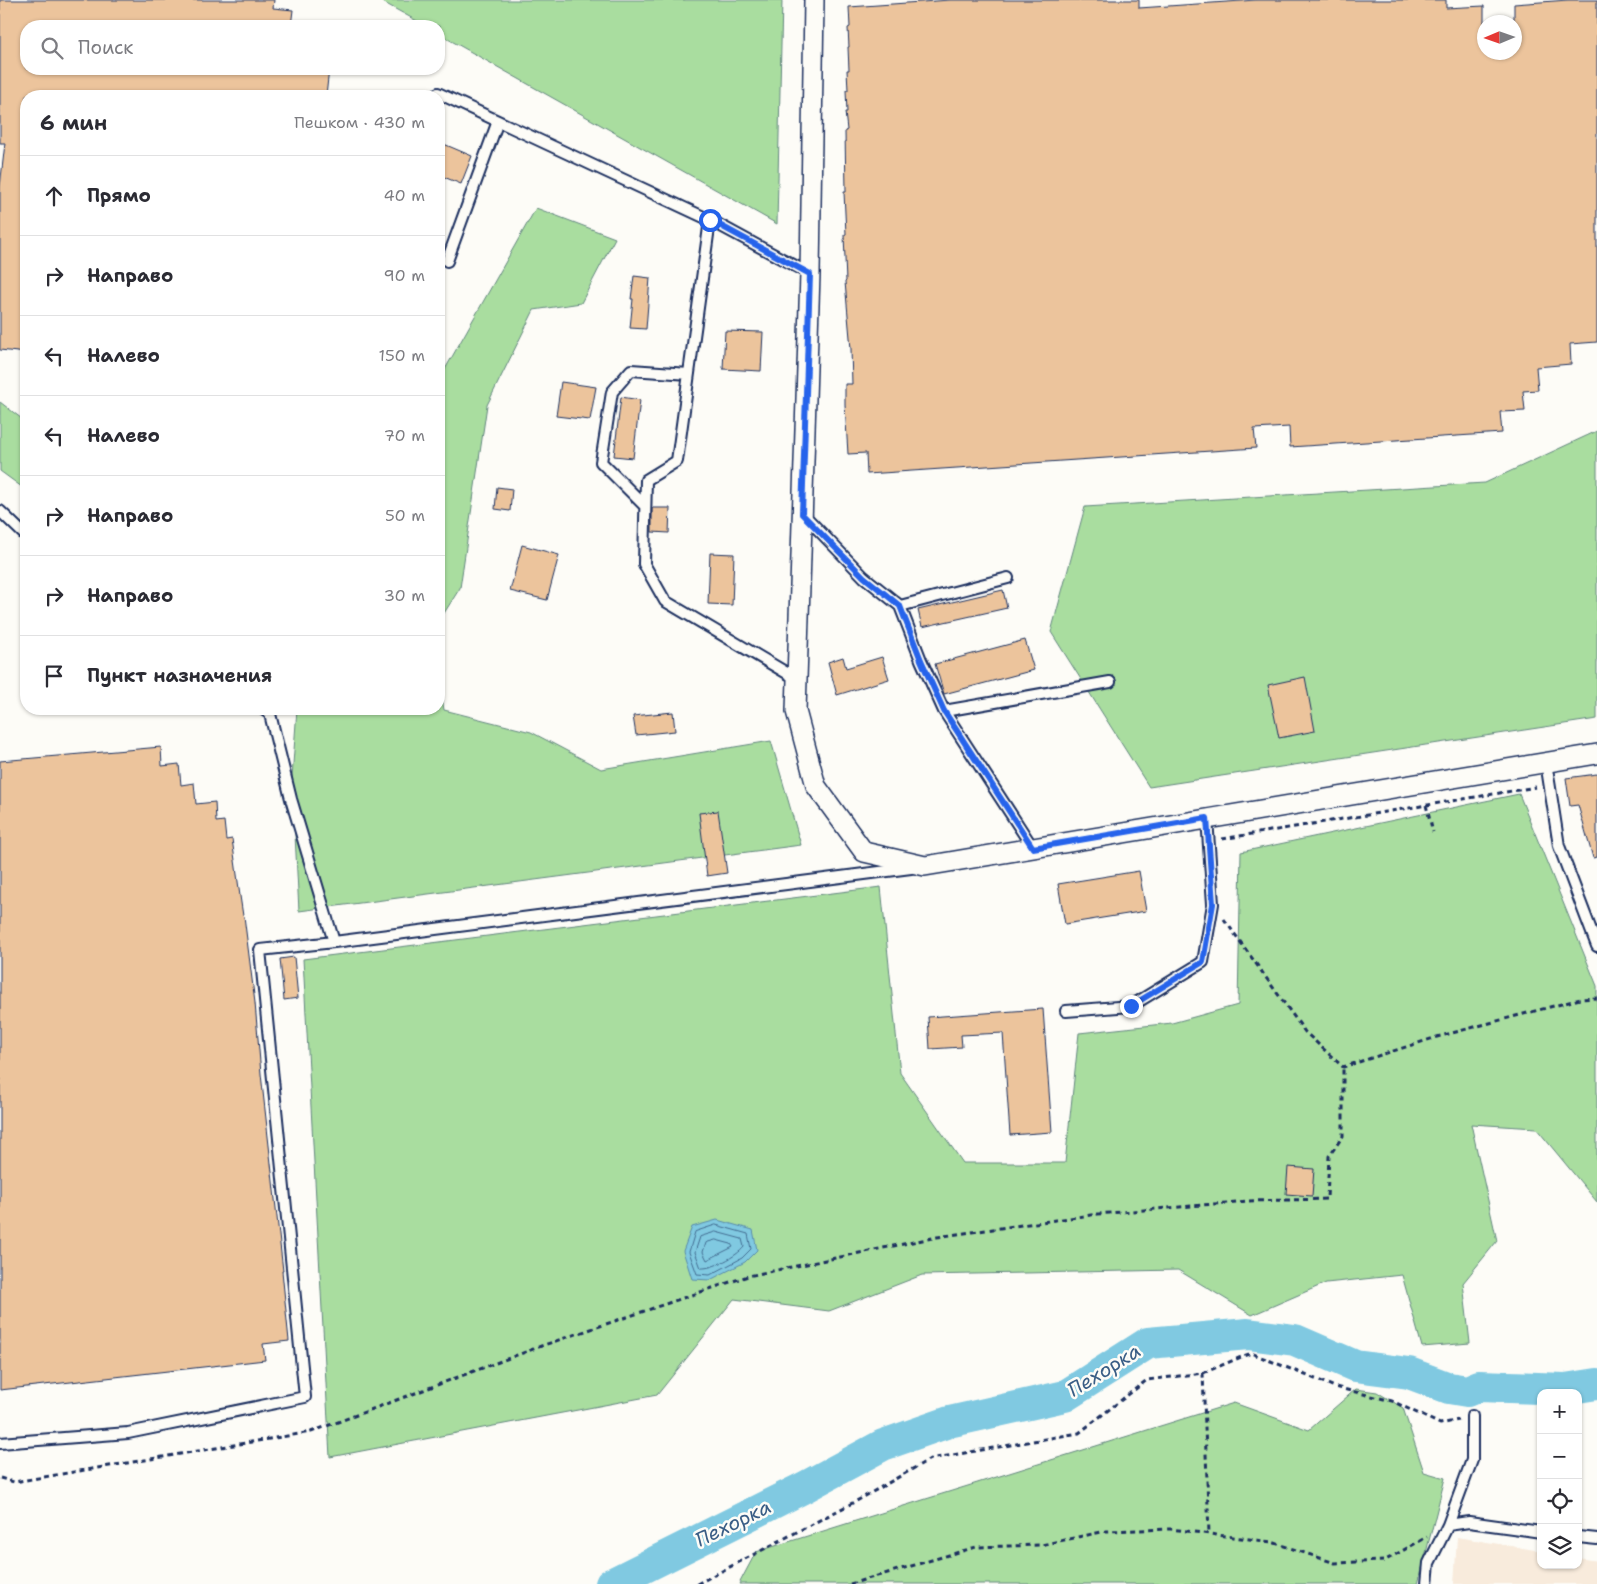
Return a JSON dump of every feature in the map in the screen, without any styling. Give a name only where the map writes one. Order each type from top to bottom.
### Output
[{"type":"street","points":[[814,0],[810,274],[796,711],[816,786],[864,852],[925,866],[1597,754]]},
{"type":"lane","points":[[445,96],[710,220],[810,274]]},
{"type":"lane","points":[[447,261],[498,121]]},
{"type":"lane","points":[[710,220],[677,461],[646,480],[644,564],[665,600],[797,679]]},
{"type":"lane","points":[[645,506],[601,462],[612,392],[631,370],[689,374]]},
{"type":"lane","points":[[0,510],[20,530]]},
{"type":"lane","points":[[802,514],[864,577],[900,606],[921,660],[944,711],[1033,848]]},
{"type":"lane","points":[[900,606],[1008,578]]},
{"type":"lane","points":[[944,711],[1110,682]]},
{"type":"lane","points":[[270,715],[291,799],[334,942]]},
{"type":"lane","points":[[1546,762],[1559,846],[1597,946]]},
{"type":"lane","points":[[1066,1011],[1131,1006],[1203,962],[1213,904],[1207,818]]},
{"type":"lane","points":[[0,1443],[128,1433],[304,1397],[260,950],[925,866]]},
{"type":"lane","points":[[1428,1584],[1429,1563],[1448,1525],[1472,1460],[1472,1416]]},
{"type":"lane","points":[[1448,1525],[1469,1522],[1537,1531]]},
{"type":"lane","points":[[1582,1537],[1597,1539]]},
{"type":"path","points":[[1209,841],[1549,785]]},
{"type":"path","points":[[1426,805],[1433,832]]},
{"type":"path","points":[[0,1478],[14,1482],[311,1432],[544,1345],[738,1279],[767,1272],[937,1237],[1098,1214],[1249,1201],[1327,1199],[1329,1156],[1343,1136],[1343,1067],[1305,1032],[1213,904]]},
{"type":"path","points":[[1343,1067],[1447,1034],[1580,999],[1597,998]]},
{"type":"path","points":[[697,1584],[862,1498],[930,1459],[1079,1433],[1147,1380],[1203,1373],[1251,1353],[1335,1387],[1392,1402],[1440,1424],[1472,1416]]},
{"type":"path","points":[[1203,1373],[1209,1534]]},
{"type":"path","points":[[850,1584],[976,1547],[1041,1545],[1106,1531],[1171,1530],[1209,1534],[1272,1542],[1335,1563],[1384,1561],[1448,1525]]},
{"type":"shaded area","points":[[1457,1537],[1537,1550],[1537,1569],[1582,1569],[1582,1559],[1597,1561],[1597,1584],[1454,1584]]},
{"type":"green space","points":[[379,0],[782,0],[777,224],[445,37],[445,20],[415,20]]},
{"type":"green space","points":[[536,208],[615,238],[581,303],[534,310],[487,405],[460,588],[445,612],[445,369]]},
{"type":"green space","points":[[0,402],[20,417],[20,486],[0,471]]},
{"type":"green space","points":[[1597,431],[1597,719],[1149,787],[1051,632],[1085,507],[1485,483]]},
{"type":"green space","points":[[445,710],[531,732],[601,769],[771,741],[801,845],[299,911],[292,778],[297,715],[445,715]]},
{"type":"green space","points":[[1519,794],[1597,986],[1597,1202],[1536,1128],[1471,1124],[1497,1241],[1463,1283],[1470,1343],[1422,1347],[1402,1275],[1326,1283],[1252,1315],[1178,1270],[922,1275],[829,1311],[734,1299],[657,1395],[330,1457],[303,959],[881,887],[900,1073],[963,1163],[1065,1163],[1079,1033],[1172,1023],[1238,1005],[1241,852]]},
{"type":"green space","points":[[1356,1389],[1377,1392],[1403,1408],[1424,1472],[1445,1478],[1418,1584],[739,1584],[756,1552],[1234,1403],[1309,1430]]},
{"type":"water","points":[[717,1220],[753,1230],[757,1250],[745,1262],[710,1280],[692,1279],[683,1251],[692,1227]]},
{"type":"building","points":[[0,0],[274,0],[273,8],[293,10],[292,20],[20,20],[20,75],[328,75],[327,90],[20,90],[20,352],[0,350],[0,187],[5,143],[0,143]]},
{"type":"building","points":[[950,0],[1139,0],[1139,8],[1256,0],[1446,0],[1446,8],[1484,6],[1484,15],[1477,15],[1477,60],[1522,60],[1522,15],[1514,15],[1514,4],[1597,0],[1597,342],[1570,344],[1571,364],[1536,367],[1538,390],[1523,391],[1525,411],[1500,412],[1502,433],[1290,447],[1289,427],[1254,429],[1256,448],[867,474],[866,453],[848,454],[845,405],[845,384],[852,384],[845,282],[844,235],[846,234],[844,192],[846,192],[845,131],[847,130],[845,112],[847,112],[847,70],[849,70],[849,7]]},
{"type":"building","points":[[445,145],[472,156],[461,184],[445,177]]},
{"type":"building","points":[[634,276],[650,278],[646,329],[630,328]]},
{"type":"building","points":[[725,331],[763,332],[761,371],[723,369]]},
{"type":"building","points":[[561,382],[596,387],[590,420],[556,416]]},
{"type":"building","points":[[621,397],[640,400],[633,458],[614,456]]},
{"type":"building","points":[[497,487],[512,489],[510,511],[495,509]]},
{"type":"building","points":[[652,508],[670,508],[669,533],[652,532]]},
{"type":"building","points":[[522,545],[559,555],[547,600],[510,591]]},
{"type":"building","points":[[710,553],[734,554],[732,605],[708,604]]},
{"type":"building","points":[[1003,590],[1007,608],[922,627],[918,610]]},
{"type":"building","points":[[1025,640],[1034,670],[944,694],[935,664]]},
{"type":"building","points":[[843,657],[846,668],[882,657],[889,679],[837,695],[828,662]]},
{"type":"building","points":[[1305,677],[1315,731],[1279,738],[1268,685]]},
{"type":"building","points":[[673,712],[675,731],[636,735],[633,716]]},
{"type":"building","points":[[161,747],[162,766],[179,764],[181,785],[194,783],[196,804],[215,802],[216,822],[224,821],[226,840],[232,839],[255,1003],[289,1341],[263,1344],[265,1360],[0,1390],[0,761]]},
{"type":"building","points":[[1597,774],[1597,857],[1593,858],[1578,805],[1570,806],[1566,778]]},
{"type":"building","points":[[718,811],[727,873],[707,876],[699,813]]},
{"type":"building","points":[[1139,871],[1146,911],[1065,924],[1058,884]]},
{"type":"building","points":[[294,957],[298,998],[284,1000],[280,959]]},
{"type":"building","points":[[1043,1009],[1052,1132],[1010,1135],[1003,1033],[961,1035],[962,1047],[930,1049],[928,1017]]},
{"type":"building","points":[[1288,1167],[1314,1169],[1312,1196],[1286,1194]]},
{"type":"waterway","name":"Пехорка","points":[[611,1584],[805,1487],[883,1445],[949,1422],[1065,1396],[1148,1343],[1248,1334],[1295,1340],[1355,1366],[1409,1373],[1449,1388],[1467,1391],[1479,1386],[1565,1389],[1597,1384]]},
{"type":"route","points":[[710,220],[810,274],[802,514],[864,577],[900,606],[921,660],[944,711],[1033,848],[1207,818],[1213,904],[1203,962],[1131,1006]]}]
